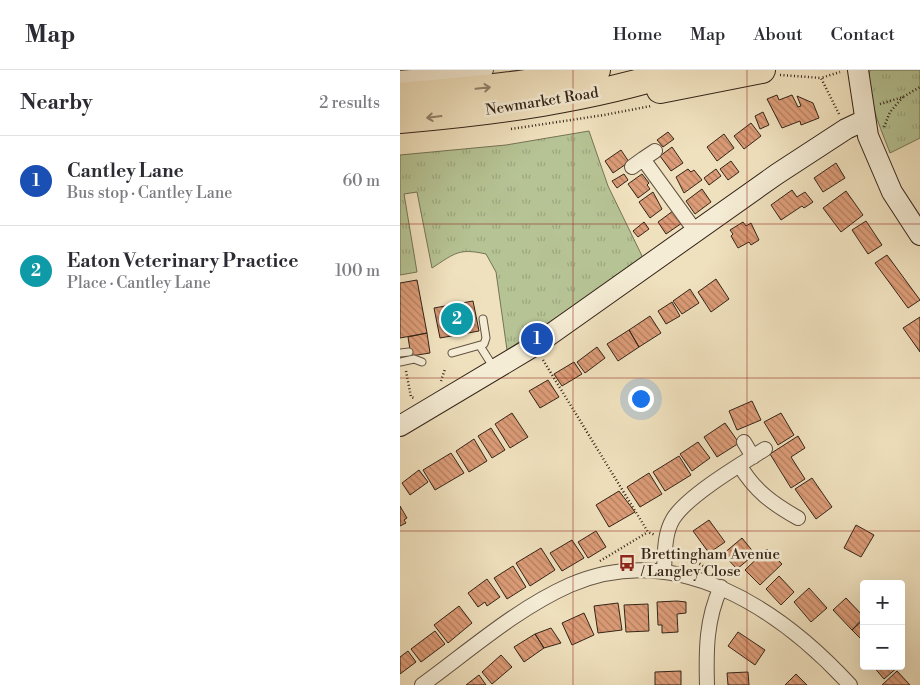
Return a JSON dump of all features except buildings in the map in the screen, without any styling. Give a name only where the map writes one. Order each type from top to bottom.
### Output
[{"type":"highway","name":"Newmarket Road","points":[[400,96],[486,88],[573,76],[597,70]]},
{"type":"highway","name":"Newmarket Road","points":[[400,120],[517,107],[602,92],[681,70]]},
{"type":"highway","points":[[517,107],[601,100],[762,70]]},
{"type":"street","points":[[400,78],[486,70]]},
{"type":"street","points":[[849,71],[871,119],[868,136],[892,192],[920,235]]},
{"type":"street","points":[[401,421],[495,371],[534,346],[777,174],[846,129],[871,119]]},
{"type":"street","points":[[644,159],[696,232]]},
{"type":"street","points":[[744,442],[753,457]]},
{"type":"street","points":[[664,571],[666,541],[673,518],[694,497],[765,449]]},
{"type":"street","points":[[740,466],[751,484],[768,501],[795,512]]},
{"type":"street","points":[[422,685],[526,609],[569,586],[586,579],[617,572],[664,571],[688,575],[721,587],[754,603],[778,620],[850,685]]},
{"type":"street","points":[[707,685],[707,632],[710,615],[721,587]]},
{"type":"lane","points":[[452,353],[480,346],[486,338],[483,318]]},
{"type":"lane","points":[[480,346],[495,371]]},
{"type":"lane","points":[[400,354],[409,352]]},
{"type":"lane","points":[[402,363],[414,359],[422,362]]},
{"type":"path","points":[[846,129],[821,78],[849,71]]},
{"type":"path","points":[[871,119],[920,87]]},
{"type":"path","points":[[871,119],[890,112],[903,97]]},
{"type":"path","points":[[534,346],[648,532],[586,570],[586,579]]},
{"type":"path","points":[[402,363],[411,397],[418,400]]},
{"type":"green space","points":[[870,70],[920,70],[920,138],[890,153],[869,90]]},
{"type":"green space","points":[[589,131],[608,186],[644,260],[507,350],[496,272],[486,254],[477,252],[458,253],[432,268],[417,192],[404,194],[417,272],[400,275],[400,155],[506,145]]},
{"type":"place","name":"Eaton Veterinary Practice","points":[[457,319]]},
{"type":"place","name":"Cantley Lane","points":[[537,339]]},
{"type":"place","name":"Brettingham Avenue / Langley Close","points":[[627,563]]}]
